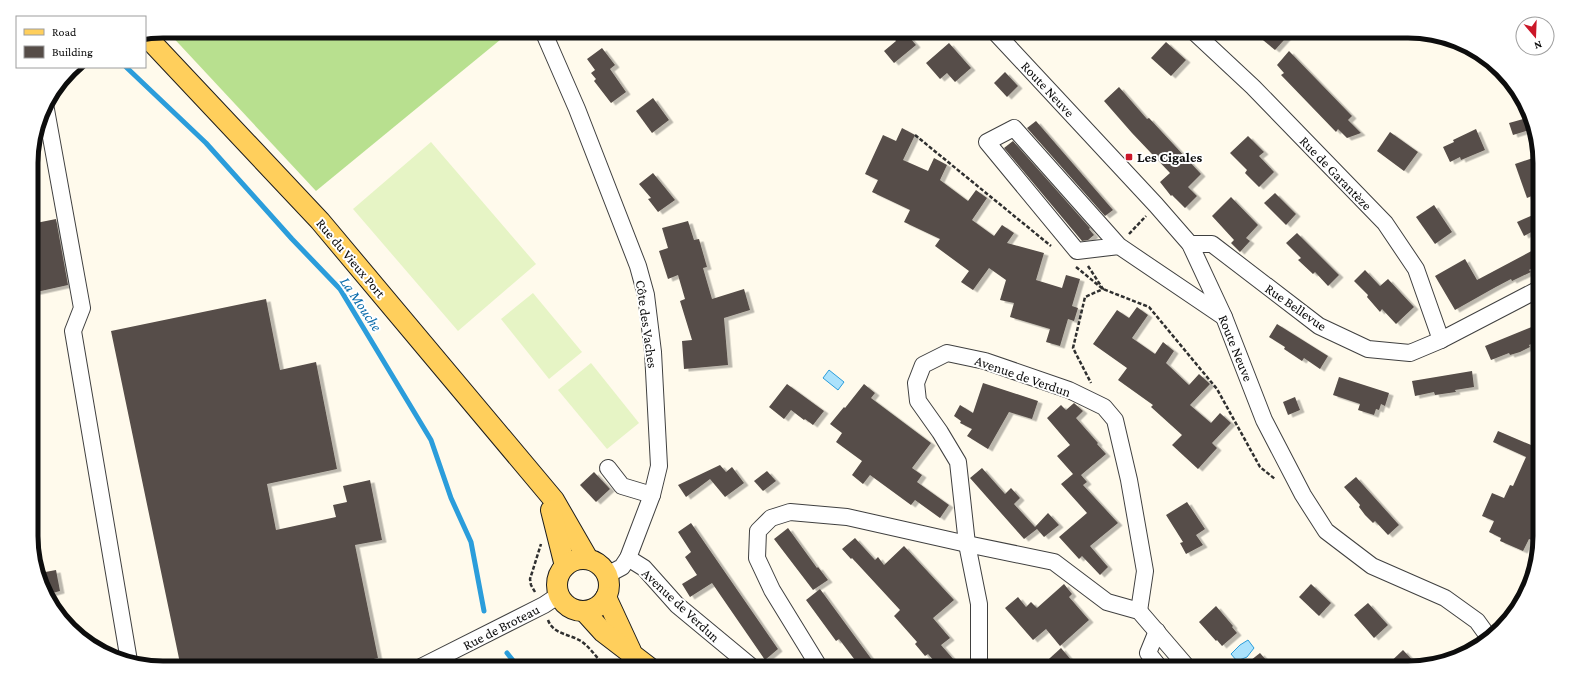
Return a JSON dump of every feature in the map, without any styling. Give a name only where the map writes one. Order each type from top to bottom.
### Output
[{"type":"main road","name":"Rue du Vieux Port","points":[[149,39],[320,221],[554,500],[588,559]]},
{"type":"main road","points":[[545,491],[565,566]]},
{"type":"main road","points":[[588,559],[596,562],[603,568],[607,575],[609,590],[602,603],[597,607],[584,611],[576,610],[552,600],[557,588],[558,580],[565,566],[572,561],[588,559]]},
{"type":"main road","points":[[606,597],[632,653]]},
{"type":"main road","points":[[584,611],[603,632],[642,661]]},
{"type":"street","name":"Côte des Vaches","points":[[546,38],[577,108],[644,285],[653,352],[659,466],[652,495],[628,558]]},
{"type":"street","name":"Route Neuve","points":[[1001,38],[1156,205],[1190,244],[1224,317],[1264,420],[1303,495],[1326,531],[1372,566],[1445,598],[1477,621],[1486,633]]},
{"type":"street","name":"Rue de Garantèze","points":[[1200,38],[1253,87],[1385,223],[1416,269],[1441,340]]},
{"type":"street","points":[[47,115],[82,308],[73,331],[128,656]]},
{"type":"street","points":[[1119,246],[1075,257],[987,142],[1014,128],[1119,246],[1224,317]]},
{"type":"street","name":"Rue Bellevue","points":[[1190,244],[1212,244],[1319,326],[1368,349],[1410,353],[1441,340],[1533,292]]},
{"type":"street","name":"Avenue de Verdun","points":[[979,661],[979,604],[967,544],[958,462],[940,432],[918,401],[916,383],[923,365],[947,353],[984,361],[1069,390],[1104,407],[1115,420],[1129,480],[1145,571],[1139,612]]},
{"type":"street","points":[[608,468],[622,486],[652,495]]},
{"type":"street","points":[[813,661],[772,590],[757,558],[758,531],[771,518],[790,512],[847,517],[1054,562],[1108,602],[1139,612],[1182,661]]},
{"type":"street","points":[[607,575],[622,567],[628,558]]},
{"type":"street","name":"Avenue de Verdun","points":[[628,558],[644,568],[677,604],[745,661]]},
{"type":"street","name":"Rue de Broteau","points":[[433,661],[552,600]]},
{"type":"street","points":[[1154,661],[1148,653],[1157,631]]},
{"type":"path","points":[[915,135],[1054,249]]},
{"type":"path","points":[[1119,246],[1156,205]]},
{"type":"path","points":[[1075,257],[1103,289],[1149,307],[1217,389],[1260,467],[1283,484],[1295,480]]},
{"type":"path","points":[[1075,257],[1103,289]]},
{"type":"path","points":[[1103,289],[1085,297],[1073,348],[1104,407]]},
{"type":"path","points":[[536,563],[530,579],[531,585],[552,600],[549,624],[560,633],[582,642],[600,661]]},
{"type":"green space","points":[[174,38],[502,38],[316,191]]},
{"type":"green space","points":[[431,142],[536,264],[458,331],[353,209]]},
{"type":"green space","points":[[533,293],[582,352],[549,379],[501,319]]},
{"type":"green space","points":[[591,363],[639,423],[607,449],[558,390]]},
{"type":"water","points":[[829,370],[844,382],[838,390],[823,378]]},
{"type":"water","points":[[1248,640],[1254,648],[1247,657],[1237,661],[1231,654],[1240,645]]},
{"type":"building","points":[[894,38],[910,38],[916,45],[894,63],[884,51],[896,41]]},
{"type":"building","points":[[1260,38],[1286,38],[1275,50]]},
{"type":"building","points":[[1166,42],[1186,60],[1171,76],[1151,58]]},
{"type":"building","points":[[949,43],[971,68],[955,82],[947,73],[940,79],[926,63]]},
{"type":"building","points":[[602,48],[615,65],[610,69],[626,92],[611,103],[594,81],[596,79],[591,73],[595,70],[587,59]]},
{"type":"building","points":[[1289,51],[1352,116],[1348,120],[1361,133],[1347,138],[1338,129],[1336,132],[1281,75],[1284,73],[1277,65]]},
{"type":"building","points":[[1005,72],[1018,86],[1007,97],[994,83]]},
{"type":"building","points":[[1119,87],[1147,119],[1149,118],[1201,174],[1188,187],[1197,196],[1185,208],[1172,195],[1171,196],[1160,182],[1170,173],[1104,101]]},
{"type":"building","points":[[653,98],[669,120],[652,133],[636,111]]},
{"type":"building","points":[[1525,119],[1529,130],[1513,135],[1509,123]]},
{"type":"building","points":[[1036,121],[1113,210],[1105,216],[1027,128]]},
{"type":"building","points":[[902,128],[915,135],[903,160],[928,171],[934,158],[947,165],[940,180],[968,201],[976,190],[987,198],[972,220],[994,236],[1002,225],[1014,233],[1007,243],[1044,253],[1036,280],[1062,288],[1066,275],[1080,279],[1072,306],[1078,308],[1074,321],[1068,319],[1060,346],[1046,342],[1050,329],[1010,317],[1014,303],[1000,300],[1006,280],[989,268],[973,290],[961,282],[969,271],[935,246],[940,239],[904,222],[910,210],[872,192],[878,180],[865,174],[883,135],[896,141]]},
{"type":"building","points":[[1476,129],[1485,150],[1461,160],[1460,157],[1450,162],[1443,147],[1454,142],[1453,140]]},
{"type":"building","points":[[1390,132],[1418,152],[1404,171],[1377,151]]},
{"type":"building","points":[[1248,136],[1264,152],[1259,156],[1274,172],[1259,187],[1245,173],[1247,170],[1230,153]]},
{"type":"building","points":[[1013,141],[1090,228],[1089,229],[1094,235],[1088,240],[1082,241],[1004,148]]},
{"type":"building","points":[[1533,158],[1533,196],[1527,198],[1515,164]]},
{"type":"building","points":[[653,173],[675,200],[658,212],[648,199],[651,198],[639,184]]},
{"type":"building","points":[[1275,193],[1296,214],[1286,225],[1264,203]]},
{"type":"building","points":[[1231,197],[1258,225],[1246,238],[1250,241],[1240,252],[1231,243],[1234,240],[1212,216]]},
{"type":"building","points":[[1434,205],[1452,232],[1435,244],[1416,217]]},
{"type":"building","points":[[1533,215],[1533,231],[1524,236],[1517,222]]},
{"type":"building","points":[[56,219],[68,285],[38,292],[38,223]]},
{"type":"building","points":[[688,221],[694,240],[699,239],[707,267],[703,268],[712,299],[744,289],[750,310],[724,318],[728,365],[684,369],[682,341],[692,340],[680,301],[685,299],[678,275],[668,279],[659,251],[668,248],[662,228]]},
{"type":"building","points":[[1297,233],[1339,275],[1328,286],[1315,272],[1313,274],[1298,260],[1301,258],[1286,243]]},
{"type":"building","points":[[1533,250],[1533,268],[1529,270],[1531,272],[1512,281],[1511,279],[1455,310],[1435,276],[1465,259],[1477,280]]},
{"type":"building","points":[[1365,270],[1380,286],[1388,279],[1414,307],[1396,324],[1382,309],[1380,312],[1367,297],[1368,295],[1354,281]]},
{"type":"building","points":[[266,299],[280,370],[316,362],[337,469],[267,484],[276,530],[336,517],[333,505],[347,502],[343,486],[370,480],[382,540],[355,545],[378,658],[364,661],[180,661],[111,331]]},
{"type":"building","points":[[1137,307],[1148,315],[1132,338],[1155,354],[1163,342],[1174,351],[1166,363],[1189,385],[1199,374],[1210,384],[1190,405],[1211,423],[1220,413],[1231,423],[1212,443],[1217,448],[1198,469],[1172,445],[1182,435],[1151,407],[1153,405],[1118,380],[1127,368],[1093,344],[1117,310],[1129,318]]},
{"type":"building","points":[[1277,324],[1328,356],[1320,369],[1304,358],[1302,361],[1284,349],[1285,347],[1269,337]]},
{"type":"building","points":[[1533,326],[1533,343],[1529,345],[1530,347],[1520,352],[1510,355],[1509,353],[1491,360],[1485,346]]},
{"type":"building","points":[[1472,371],[1474,387],[1455,390],[1456,392],[1435,395],[1434,392],[1415,396],[1412,381]]},
{"type":"building","points":[[1339,377],[1389,393],[1385,406],[1381,404],[1379,410],[1376,409],[1374,415],[1358,410],[1360,404],[1333,395]]},
{"type":"building","points":[[983,383],[1038,401],[1032,419],[1009,412],[988,449],[967,436],[972,429],[960,423],[961,421],[954,416],[960,405],[973,413]]},
{"type":"building","points":[[787,384],[824,411],[813,425],[791,410],[784,419],[769,407]]},
{"type":"building","points":[[864,384],[875,393],[871,398],[931,443],[912,468],[922,475],[917,482],[949,505],[940,518],[915,500],[911,505],[870,475],[863,484],[852,475],[862,461],[836,442],[842,433],[830,424]]},
{"type":"building","points":[[1295,397],[1300,410],[1288,415],[1283,402]]},
{"type":"building","points":[[1074,403],[1083,411],[1076,418],[1106,454],[1081,475],[1087,482],[1083,485],[1118,523],[1090,546],[1108,567],[1100,575],[1082,556],[1079,559],[1059,537],[1087,513],[1061,484],[1073,474],[1057,456],[1070,445],[1047,418],[1061,405],[1066,410]]},
{"type":"building","points":[[1498,431],[1531,445],[1533,441],[1533,540],[1529,539],[1523,551],[1500,541],[1501,538],[1489,532],[1494,521],[1482,516],[1492,493],[1504,498],[1510,485],[1513,486],[1526,457],[1493,442]]},
{"type":"building","points":[[720,465],[726,472],[732,467],[744,483],[725,497],[710,479],[686,497],[678,485]]},
{"type":"building","points":[[982,468],[1005,494],[1011,488],[1020,498],[1014,504],[1035,527],[1048,513],[1059,525],[1044,537],[1037,529],[1024,539],[970,478]]},
{"type":"building","points":[[767,471],[776,481],[763,491],[754,481]]},
{"type":"building","points":[[594,472],[610,489],[596,502],[580,485]]},
{"type":"building","points":[[1356,477],[1399,525],[1388,535],[1375,521],[1373,523],[1365,515],[1359,507],[1360,505],[1344,487]]},
{"type":"building","points":[[1187,502],[1205,529],[1196,535],[1203,545],[1186,554],[1180,543],[1183,542],[1166,515]]},
{"type":"building","points":[[691,523],[778,649],[765,660],[712,583],[690,597],[682,584],[697,575],[685,557],[691,552],[678,532]]},
{"type":"building","points":[[788,528],[817,568],[818,567],[828,580],[813,590],[774,539]]},
{"type":"building","points":[[855,538],[875,560],[878,557],[884,565],[904,546],[954,600],[933,618],[950,638],[941,645],[955,661],[934,661],[928,654],[925,656],[915,644],[917,642],[894,616],[900,610],[842,549]]},
{"type":"building","points":[[56,570],[60,591],[52,593],[43,572]]},
{"type":"building","points":[[1064,584],[1072,594],[1069,597],[1089,620],[1060,646],[1046,629],[1033,640],[1005,608],[1018,597],[1026,607],[1031,602],[1037,608]]},
{"type":"building","points":[[1311,584],[1331,603],[1319,616],[1299,597]]},
{"type":"building","points":[[820,589],[873,661],[856,661],[839,639],[836,641],[806,600]]},
{"type":"building","points":[[1368,603],[1388,625],[1374,638],[1354,615]]},
{"type":"building","points":[[1216,606],[1237,633],[1222,646],[1199,622]]},
{"type":"building","points":[[1061,648],[1072,661],[1047,661]]},
{"type":"building","points":[[1403,650],[1413,661],[1391,661]]},
{"type":"building","points":[[1260,653],[1267,661],[1250,661]]},
{"type":"waterway","name":"La Mouche","points":[[127,68],[206,143],[292,239],[340,289],[431,440],[451,498],[471,542],[484,611]]},
{"type":"waterway","name":"La Mouche","points":[[507,653],[513,661]]},
{"type":"place","name":"Les Cigales","points":[[1129,157]]}]
